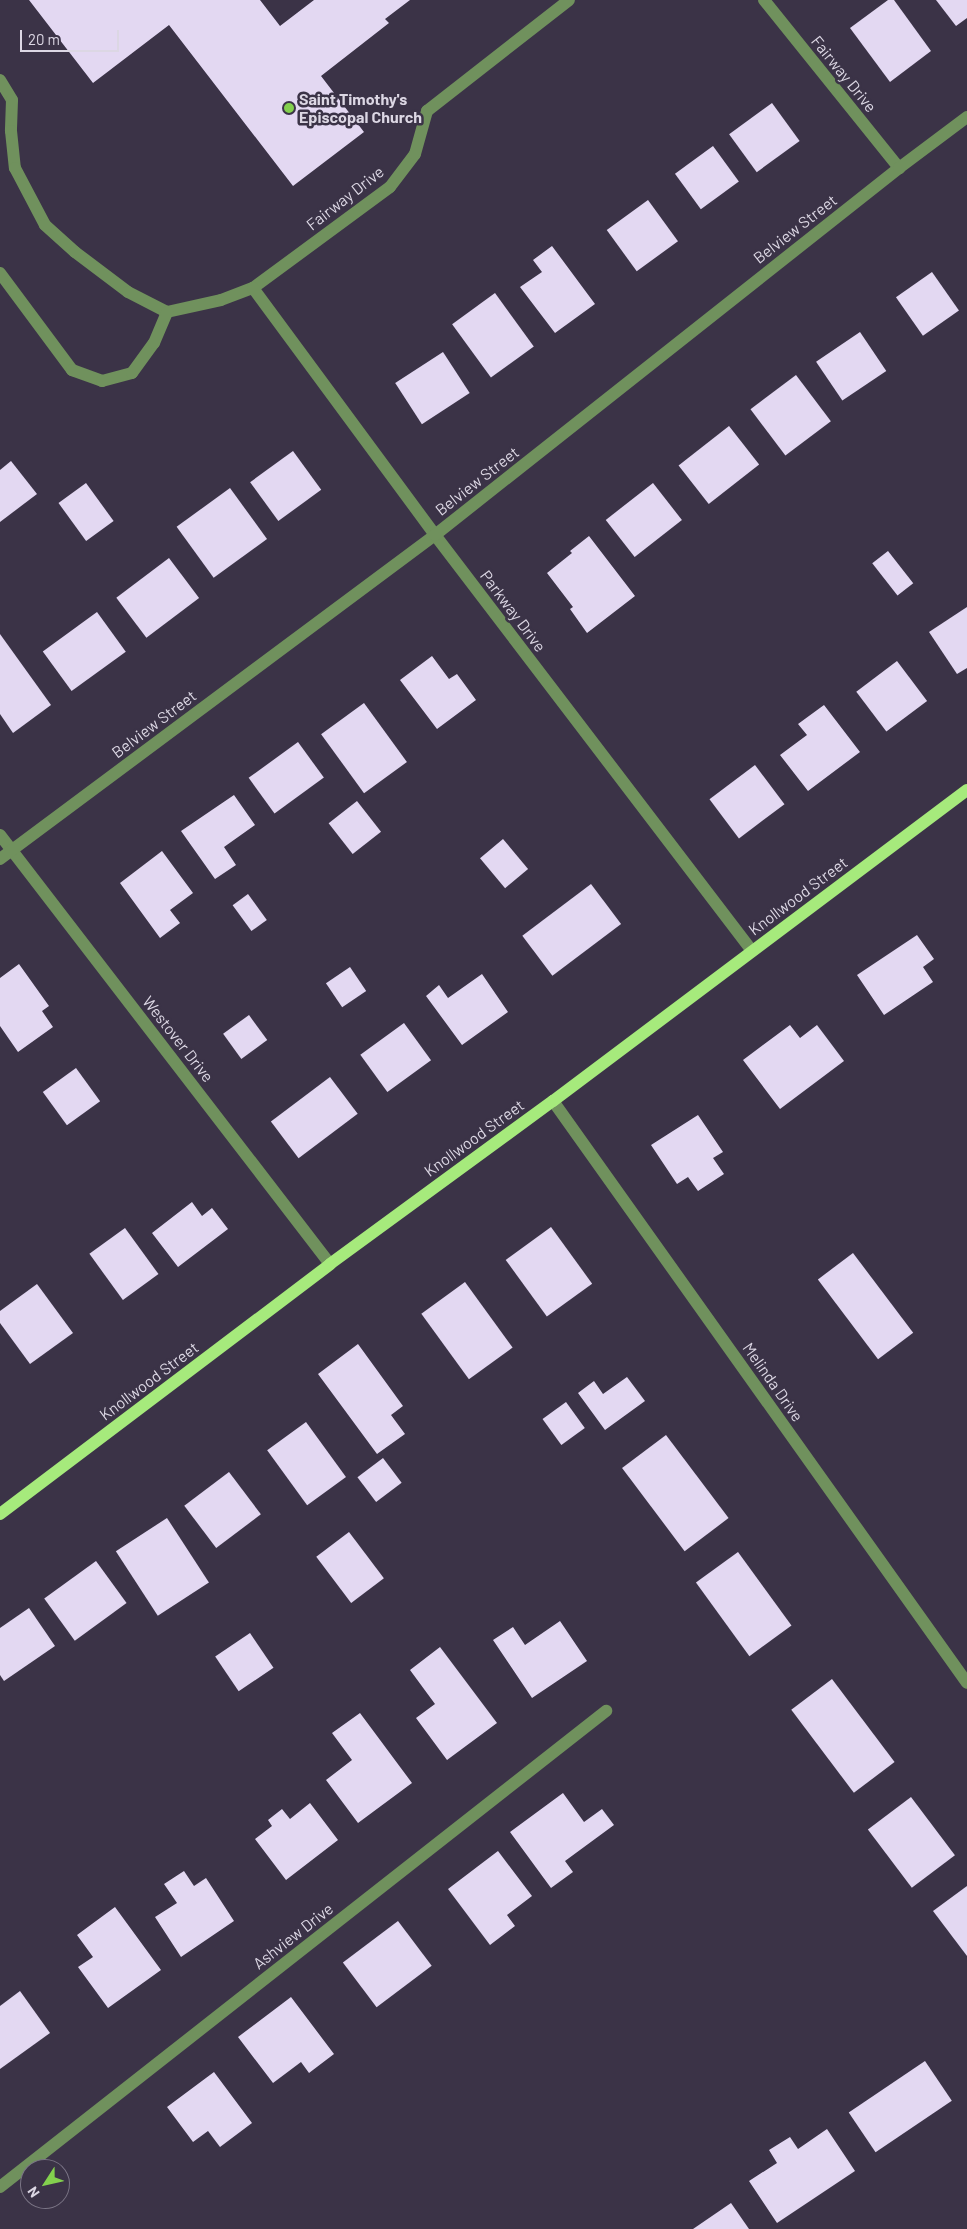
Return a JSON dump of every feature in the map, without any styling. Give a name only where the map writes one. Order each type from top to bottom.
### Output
[{"type":"main road","name":"Knollwood Street","points":[[0,1514],[330,1264],[553,1101],[967,790]]},
{"type":"street","name":"Fairway Drive","points":[[167,312],[221,300],[253,288],[390,187],[416,154],[427,111],[569,0]]},
{"type":"street","name":"Fairway Drive","points":[[764,0],[899,168]]},
{"type":"street","points":[[0,80],[12,100],[11,131],[15,168],[45,225],[75,252],[128,292],[167,312],[154,343],[132,373],[102,381],[72,370],[0,273]]},
{"type":"street","name":"Belview Street","points":[[0,859],[435,535],[899,168],[967,117]]},
{"type":"street","name":"Parkway Drive","points":[[253,288],[435,535],[752,951]]},
{"type":"street","name":"Westover Drive","points":[[0,835],[330,1264]]},
{"type":"street","name":"Melinda Drive","points":[[553,1101],[967,1683]]},
{"type":"street","name":"Ashview Drive","points":[[0,2187],[606,1711]]},
{"type":"building","name":"Saint Timothy's Episcopal Church","points":[[29,0],[260,0],[280,26],[314,0],[410,0],[385,19],[389,23],[321,76],[364,132],[293,186],[169,25],[93,83]]},
{"type":"building","points":[[888,0],[894,0],[931,51],[890,82],[850,28]]},
{"type":"building","points":[[936,0],[967,0],[967,18],[956,26]]},
{"type":"building","points":[[772,103],[800,141],[757,172],[729,134]]},
{"type":"building","points":[[713,146],[739,182],[701,209],[675,174]]},
{"type":"building","points":[[648,200],[678,241],[637,271],[607,230]]},
{"type":"building","points":[[552,246],[595,304],[555,333],[520,287],[542,272],[533,260]]},
{"type":"building","points":[[932,272],[959,311],[923,336],[896,297]]},
{"type":"building","points":[[495,293],[534,346],[491,378],[452,324]]},
{"type":"building","points":[[860,332],[886,371],[842,401],[816,362]]},
{"type":"building","points":[[443,352],[470,393],[422,424],[395,383]]},
{"type":"building","points":[[796,375],[831,421],[785,456],[750,409]]},
{"type":"building","points":[[729,426],[759,465],[709,504],[679,465]]},
{"type":"building","points":[[293,451],[321,490],[278,521],[250,482]]},
{"type":"building","points":[[11,461],[37,494],[0,522],[0,470]]},
{"type":"building","points":[[86,483],[114,521],[86,541],[58,503]]},
{"type":"building","points":[[653,483],[682,520],[635,557],[606,520]]},
{"type":"building","points":[[230,488],[267,539],[214,578],[177,527]]},
{"type":"building","points":[[589,536],[635,596],[587,633],[570,609],[573,607],[547,573],[572,553],[570,551]]},
{"type":"building","points":[[888,551],[913,583],[897,596],[872,563]]},
{"type":"building","points":[[169,558],[199,598],[146,638],[116,598]]},
{"type":"building","points":[[967,607],[967,668],[957,674],[929,632]]},
{"type":"building","points":[[97,612],[126,652],[72,691],[43,651]]},
{"type":"building","points":[[0,634],[51,705],[13,733],[0,714]]},
{"type":"building","points":[[432,656],[449,679],[457,674],[476,700],[437,729],[400,680]]},
{"type":"building","points":[[897,661],[927,701],[886,732],[856,692]]},
{"type":"building","points":[[364,703],[407,762],[364,793],[321,734]]},
{"type":"building","points":[[824,705],[860,752],[808,791],[780,755],[807,735],[798,724]]},
{"type":"building","points":[[298,742],[324,778],[275,813],[249,778]]},
{"type":"building","points":[[755,765],[784,804],[739,838],[709,799]]},
{"type":"building","points":[[234,795],[255,825],[224,847],[236,865],[215,879],[181,831]]},
{"type":"building","points":[[357,801],[381,832],[353,854],[329,823]]},
{"type":"building","points":[[503,839],[528,869],[505,888],[480,858]]},
{"type":"building","points":[[162,851],[193,893],[170,910],[180,923],[160,938],[120,883]]},
{"type":"building","points":[[591,884],[621,924],[552,976],[522,936]]},
{"type":"building","points":[[248,894],[267,920],[251,931],[233,905]]},
{"type":"building","points":[[917,935],[934,959],[923,967],[933,982],[884,1015],[857,975]]},
{"type":"building","points":[[19,964],[49,1006],[42,1011],[53,1027],[18,1052],[0,1026],[0,978]]},
{"type":"building","points":[[350,967],[366,991],[342,1007],[326,983]]},
{"type":"building","points":[[482,974],[508,1012],[462,1045],[426,996],[439,985],[448,998]]},
{"type":"building","points":[[249,1015],[267,1040],[241,1059],[223,1034]]},
{"type":"building","points":[[404,1023],[431,1060],[387,1092],[360,1055]]},
{"type":"building","points":[[790,1025],[800,1038],[817,1025],[844,1061],[780,1109],[743,1060]]},
{"type":"building","points":[[76,1068],[100,1101],[67,1125],[43,1092]]},
{"type":"building","points":[[330,1077],[358,1114],[299,1158],[271,1122]]},
{"type":"building","points":[[698,1115],[723,1152],[713,1158],[724,1174],[698,1191],[688,1177],[677,1184],[651,1145]]},
{"type":"building","points":[[192,1202],[202,1216],[212,1208],[228,1229],[178,1267],[152,1233]]},
{"type":"building","points":[[551,1227],[592,1284],[547,1317],[506,1260]]},
{"type":"building","points":[[125,1228],[159,1274],[123,1300],[89,1254]]},
{"type":"building","points":[[853,1253],[913,1333],[878,1359],[818,1279]]},
{"type":"building","points":[[465,1282],[513,1348],[469,1379],[421,1314]]},
{"type":"building","points":[[37,1284],[73,1333],[30,1364],[0,1323],[0,1311]]},
{"type":"building","points":[[358,1344],[403,1406],[391,1415],[405,1434],[377,1454],[318,1374]]},
{"type":"building","points":[[627,1377],[645,1401],[605,1430],[578,1393],[594,1381],[603,1394]]},
{"type":"building","points":[[566,1402],[585,1428],[561,1445],[543,1419]]},
{"type":"building","points":[[306,1422],[346,1477],[307,1505],[267,1450]]},
{"type":"building","points":[[666,1435],[729,1518],[685,1551],[622,1468]]},
{"type":"building","points":[[383,1458],[402,1483],[376,1502],[357,1477]]},
{"type":"building","points":[[229,1472],[261,1514],[216,1548],[184,1506]]},
{"type":"building","points":[[167,1518],[209,1583],[158,1616],[116,1551]]},
{"type":"building","points":[[349,1532],[384,1578],[351,1603],[316,1557]]},
{"type":"building","points":[[738,1552],[791,1626],[749,1656],[696,1583]]},
{"type":"building","points":[[96,1561],[127,1603],[75,1641],[44,1599]]},
{"type":"building","points":[[29,1608],[55,1646],[4,1681],[0,1675],[0,1628]]},
{"type":"building","points":[[560,1621],[587,1661],[532,1698],[493,1640],[513,1627],[525,1645]]},
{"type":"building","points":[[250,1633],[273,1668],[239,1691],[215,1656]]},
{"type":"building","points":[[440,1647],[497,1723],[447,1760],[416,1718],[435,1704],[410,1670]]},
{"type":"building","points":[[832,1679],[895,1762],[854,1793],[791,1710]]},
{"type":"building","points":[[360,1713],[412,1783],[358,1823],[326,1780],[352,1760],[332,1733]]},
{"type":"building","points":[[563,1793],[584,1822],[602,1809],[614,1825],[565,1861],[573,1872],[551,1888],[510,1832]]},
{"type":"building","points":[[911,1797],[955,1855],[912,1888],[868,1829]]},
{"type":"building","points":[[310,1803],[338,1840],[286,1880],[255,1839],[272,1826],[268,1820],[282,1809],[290,1819]]},
{"type":"building","points":[[498,1851],[532,1896],[507,1915],[515,1926],[490,1945],[448,1889]]},
{"type":"building","points":[[184,1871],[194,1886],[206,1878],[234,1921],[181,1957],[155,1917],[177,1903],[164,1884]]},
{"type":"building","points":[[967,1886],[967,1956],[933,1911]]},
{"type":"building","points":[[115,1907],[161,1970],[108,2008],[78,1967],[93,1957],[77,1935]]},
{"type":"building","points":[[398,1921],[432,1966],[377,2007],[343,1963]]},
{"type":"building","points":[[20,1991],[50,2033],[0,2069],[0,2006]]},
{"type":"building","points":[[291,1997],[334,2054],[309,2073],[301,2062],[273,2083],[238,2037]]},
{"type":"building","points":[[925,2061],[952,2101],[876,2152],[849,2112]]},
{"type":"building","points":[[214,2072],[252,2123],[220,2147],[208,2131],[193,2142],[167,2107]]},
{"type":"building","points":[[827,2129],[855,2171],[777,2223],[749,2181],[777,2163],[769,2150],[790,2137],[798,2149]]},
{"type":"building","points":[[731,2203],[749,2229],[693,2229]]},
{"type":"place","name":"Saint Timothy's Episcopal Church","points":[[289,108]]}]
